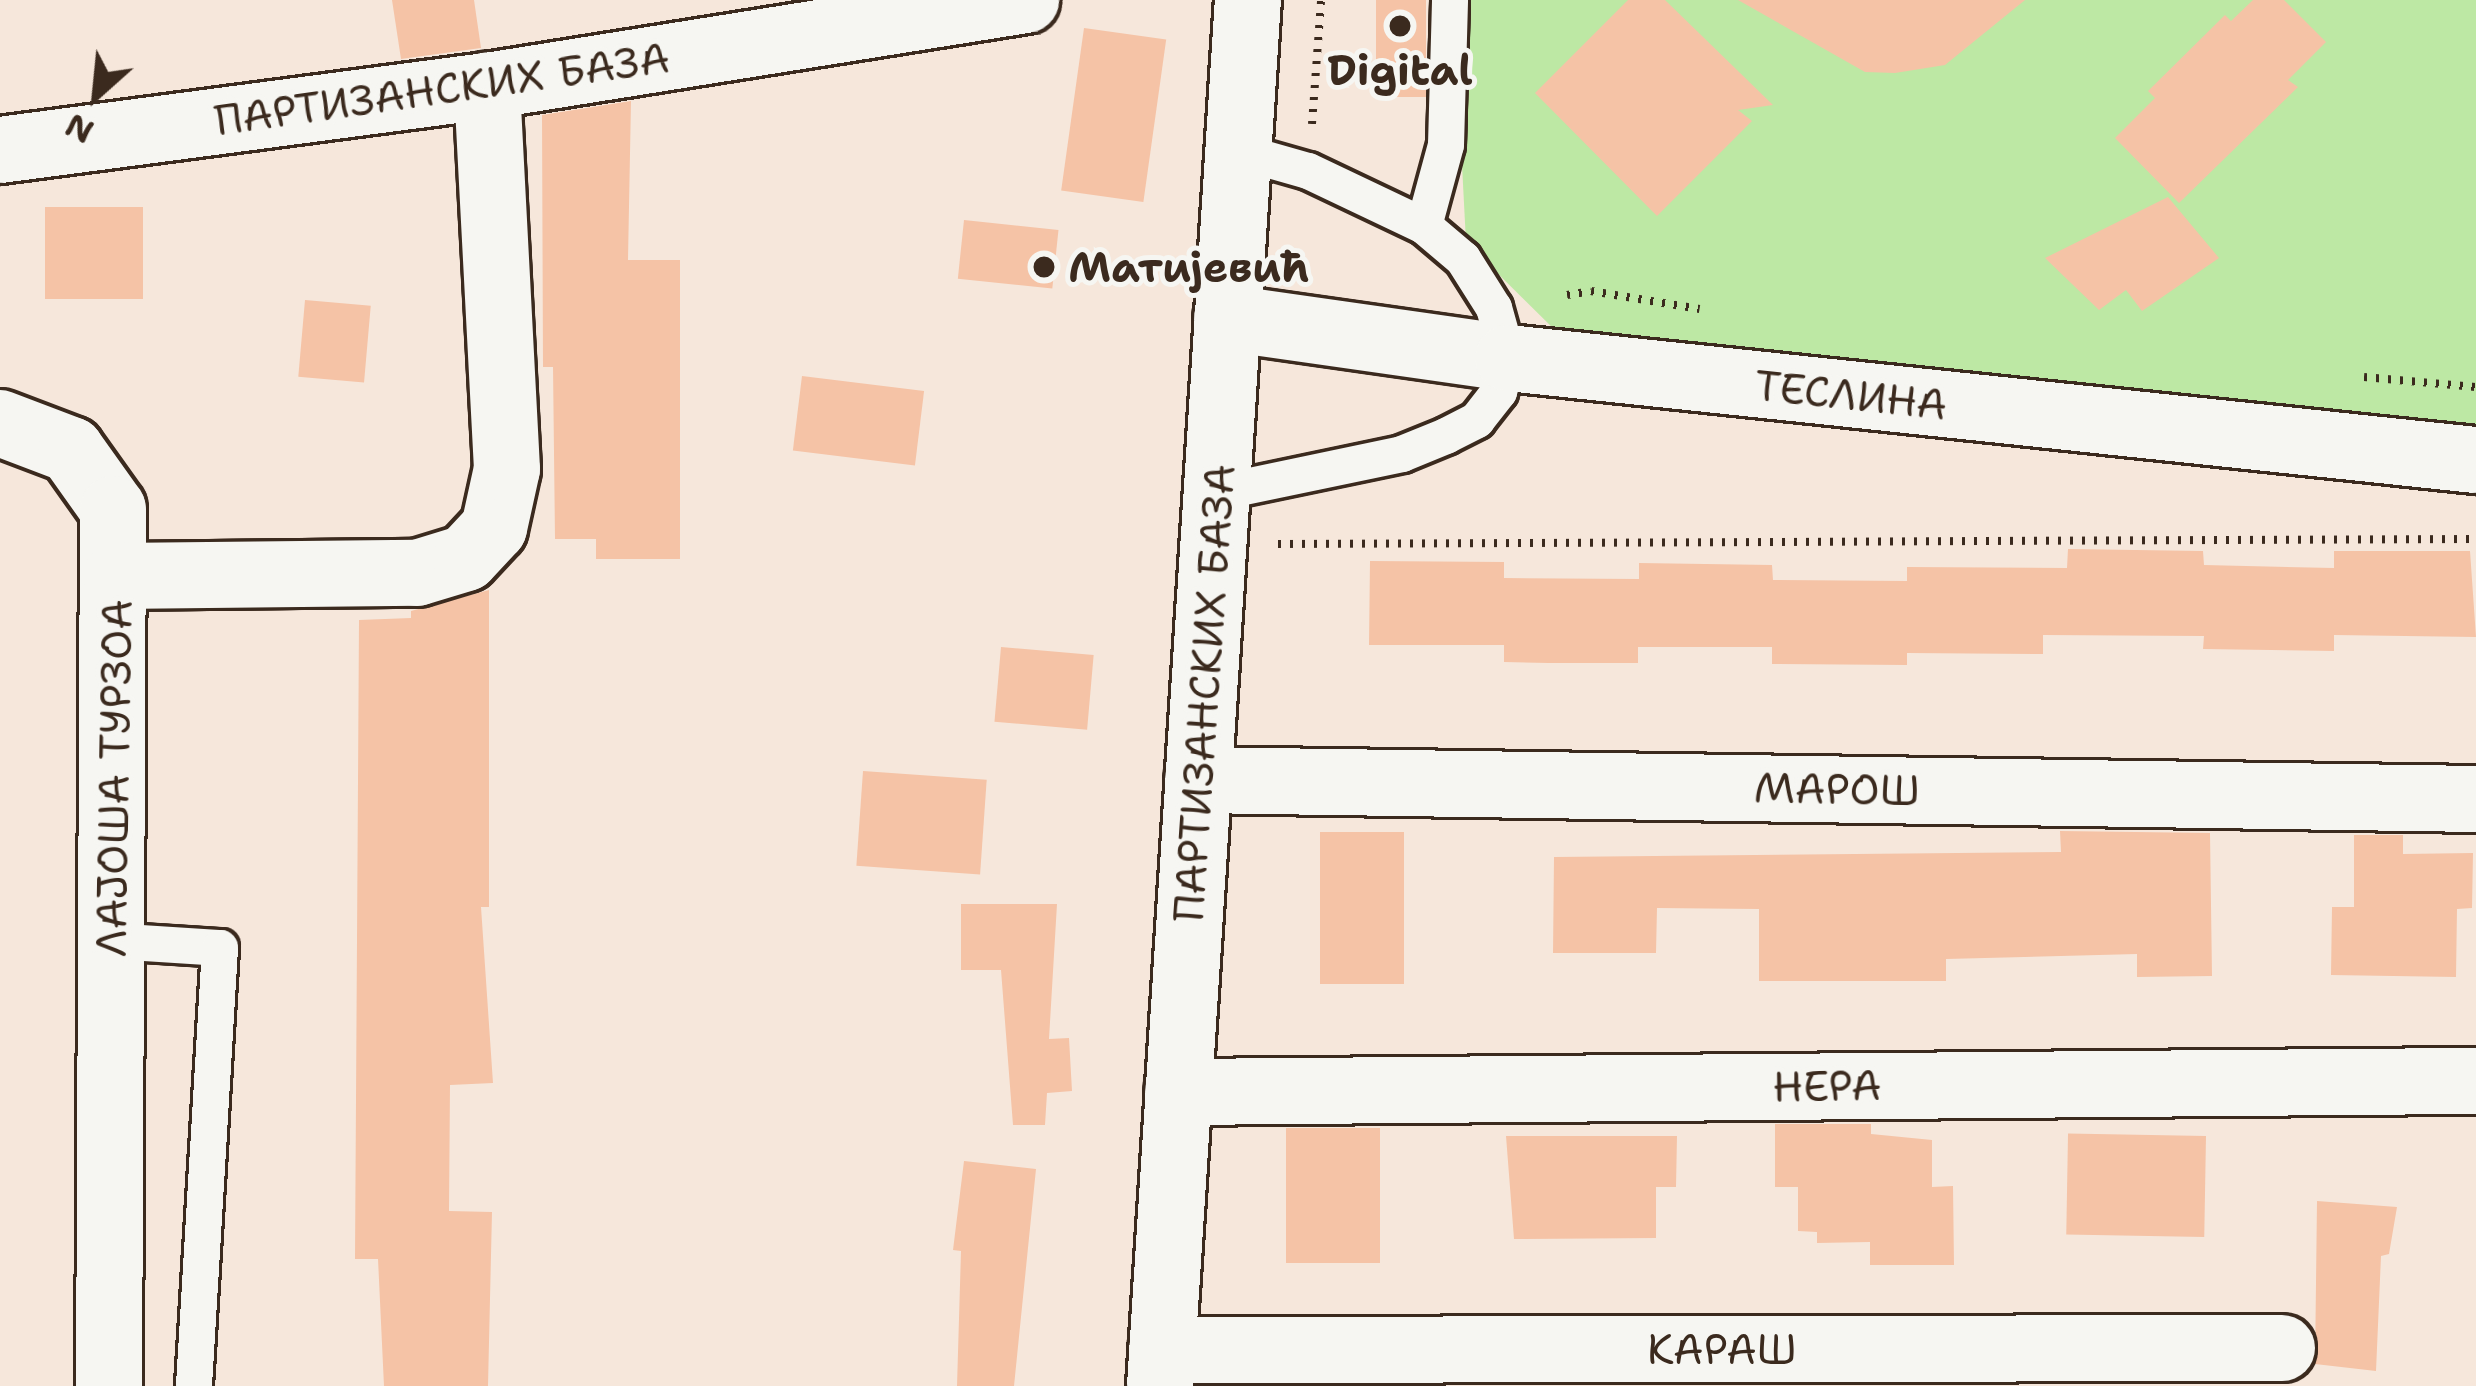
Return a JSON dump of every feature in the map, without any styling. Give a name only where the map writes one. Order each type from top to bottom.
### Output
[{"type":"street","name":"ПАРТИЗАНСКИХ БАЗА","points":[[0,150],[487,86],[1026,0]]},
{"type":"street","name":"ПАРТИЗАНСКИХ БАЗА","points":[[1161,1368],[1248,0]]},
{"type":"street","name":"ЛАЈОША ТУРЗОА","points":[[109,1386],[116,576],[417,573],[466,558],[494,528],[507,470],[487,86]]},
{"type":"street","name":"ТЕСЛИНА","points":[[1228,318],[1508,358],[2476,460]]},
{"type":"street","points":[[0,423],[71,450],[113,509],[116,576]]},
{"type":"street","name":"МАРОШ","points":[[1198,780],[2476,799]]},
{"type":"street","name":"НЕРА","points":[[1178,1092],[2476,1081]]},
{"type":"street","name":"КАРАШ","points":[[1161,1368],[2282,1348]]},
{"type":"lane","points":[[1424,226],[1446,145],[1450,0]]},
{"type":"lane","points":[[1215,516],[1402,454],[1477,420],[1499,392],[1508,358],[1494,308],[1463,259],[1424,226],[1308,171],[1238,152]]},
{"type":"lane","points":[[112,941],[220,948],[194,1386]]},
{"type":"path","points":[[1308,171],[1321,0]]},
{"type":"path","points":[[1215,516],[1756,544],[2476,538]]},
{"type":"green space","points":[[1469,0],[2476,0],[2476,438],[1562,337],[1466,242],[1460,126]]},
{"type":"building","points":[[392,0],[474,0],[481,48],[401,59]]},
{"type":"building","points":[[1376,0],[1426,0],[1426,97],[1376,97]]},
{"type":"building","points":[[1628,0],[1665,0],[1773,105],[1738,110],[1752,121],[1657,216],[1535,93]]},
{"type":"building","points":[[1738,0],[2025,0],[1945,65],[1895,73],[1865,72]]},
{"type":"building","points":[[2253,0],[2284,0],[2326,42],[2288,80],[2298,87],[2179,203],[2115,138],[2155,98],[2148,91],[2225,15],[2231,21]]},
{"type":"building","points":[[1084,28],[1166,40],[1143,202],[1061,190]]},
{"type":"building","points":[[631,101],[628,260],[680,260],[680,559],[596,559],[596,539],[555,539],[553,367],[543,367],[542,115]]},
{"type":"building","points":[[2168,197],[2219,258],[2142,311],[2126,290],[2099,310],[2045,258]]},
{"type":"building","points":[[45,207],[143,207],[143,299],[45,299]]},
{"type":"building","points":[[964,220],[1058,230],[1052,289],[958,279]]},
{"type":"building","points":[[305,300],[371,306],[364,382],[298,377]]},
{"type":"building","points":[[802,376],[924,391],[915,465],[793,450]]},
{"type":"building","points":[[2068,549],[2203,551],[2204,565],[2334,568],[2334,551],[2470,551],[2476,637],[2334,635],[2334,651],[2203,649],[2204,636],[2043,635],[2043,654],[1907,653],[1907,665],[1772,664],[1772,647],[1638,647],[1638,663],[1549,663],[1504,662],[1504,645],[1369,645],[1370,561],[1504,562],[1504,578],[1639,579],[1639,563],[1772,565],[1773,580],[1907,581],[1907,567],[2067,568]]},
{"type":"building","points":[[489,590],[489,907],[481,907],[493,1083],[450,1085],[449,1211],[492,1212],[488,1386],[384,1386],[378,1259],[355,1259],[359,620],[411,618],[411,611]]},
{"type":"building","points":[[1001,647],[1094,655],[1087,730],[994,722]]},
{"type":"building","points":[[863,771],[987,780],[980,874],[856,866]]},
{"type":"building","points":[[2060,831],[2210,833],[2212,976],[2137,977],[2137,954],[1946,959],[1946,981],[1759,981],[1759,909],[1657,908],[1656,953],[1553,953],[1554,857],[2061,852]]},
{"type":"building","points":[[1320,832],[1404,832],[1404,984],[1320,984]]},
{"type":"building","points":[[2354,835],[2403,835],[2403,854],[2473,853],[2472,908],[2457,909],[2456,977],[2331,975],[2332,907],[2354,907]]},
{"type":"building","points":[[961,904],[1057,904],[1049,1039],[1069,1038],[1072,1091],[1047,1093],[1045,1125],[1013,1125],[1001,970],[961,970]]},
{"type":"building","points":[[1775,1124],[1871,1124],[1871,1134],[1932,1140],[1932,1187],[1953,1186],[1954,1265],[1870,1265],[1870,1242],[1817,1243],[1817,1232],[1798,1231],[1798,1187],[1775,1187]]},
{"type":"building","points":[[1286,1128],[1380,1128],[1380,1263],[1286,1263]]},
{"type":"building","points":[[2068,1134],[2206,1136],[2204,1237],[2066,1235]]},
{"type":"building","points":[[1506,1136],[1677,1136],[1676,1187],[1656,1187],[1656,1238],[1514,1239]]},
{"type":"building","points":[[964,1161],[1036,1169],[1014,1386],[957,1386],[961,1251],[953,1250]]},
{"type":"building","points":[[2317,1201],[2397,1207],[2389,1254],[2381,1256],[2376,1371],[2315,1364]]},
{"type":"place","name":"Digital","points":[[1400,26]]},
{"type":"place","name":"Матијевић","points":[[1044,267]]}]
